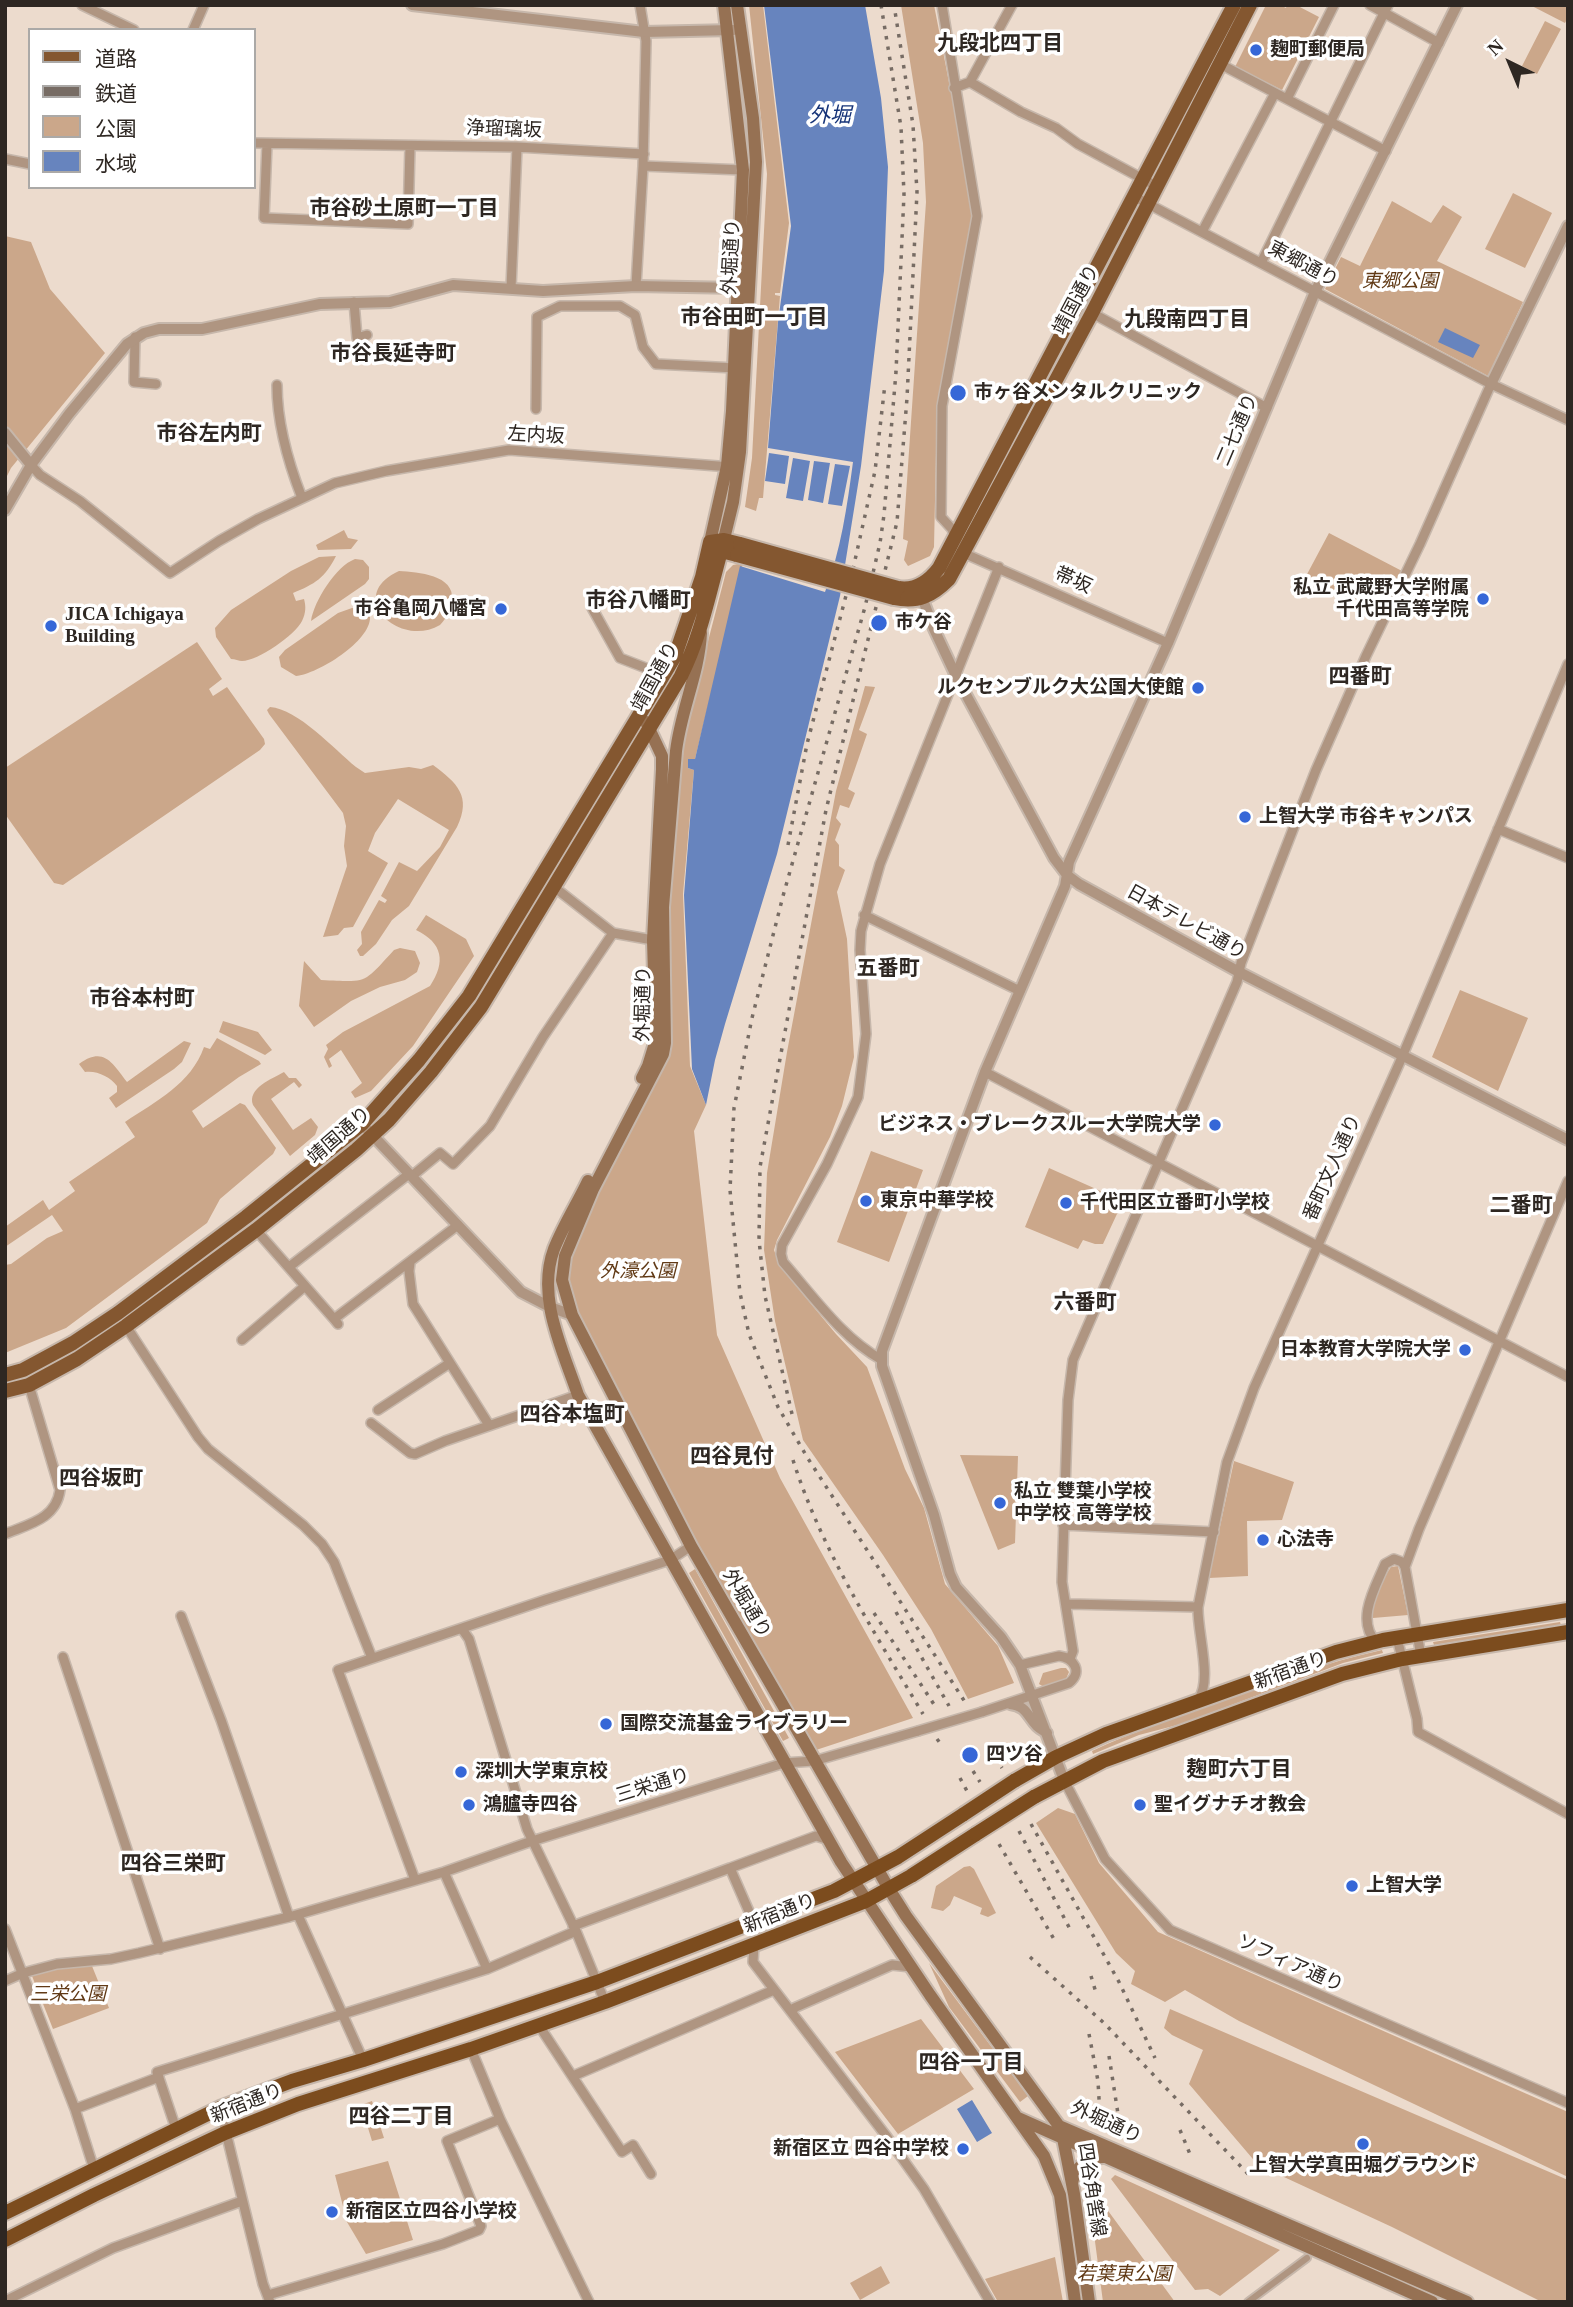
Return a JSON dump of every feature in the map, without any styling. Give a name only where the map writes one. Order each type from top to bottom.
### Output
[{"type":"highway","name":"新宿通り","points":[[5,2213],[220,2108],[292,2081],[597,1982],[834,1892],[878,1869],[1014,1781],[1056,1757],[1106,1734],[1301,1663],[1376,1642],[1564,1611]]},
{"type":"highway","name":"新宿通り","points":[[5,2240],[225,2133],[369,2080],[471,2049],[605,2001],[866,1900],[889,1889],[1034,1797],[1103,1760],[1342,1674],[1421,1656],[1567,1632]]},
{"type":"main road","name":"外堀通り","points":[[719,545],[732,467],[754,227],[756,162],[753,118],[735,30],[724,5]]},
{"type":"main road","name":"外堀通り","points":[[732,467],[743,170],[735,30],[737,5]]},
{"type":"main road","name":"靖国通り","points":[[908,592],[935,591],[949,579],[957,550],[1234,5]]},
{"type":"main road","name":"靖国通り","points":[[957,550],[1092,313],[1250,5]]},
{"type":"main road","name":"靖国通り","points":[[5,1391],[29,1385],[77,1359],[256,1230],[373,1135],[431,1072],[481,1007],[681,676],[702,626],[719,545]]},
{"type":"main road","name":"靖国通り","points":[[5,1375],[23,1370],[49,1357],[118,1313],[246,1217],[362,1124],[419,1060],[469,996],[664,674],[682,641],[719,545]]},
{"type":"main road","points":[[719,545],[908,592]]},
{"type":"main road","name":"外堀通り","points":[[702,626],[700,656],[679,727],[676,751],[663,906],[663,1054],[593,1189],[565,1256],[562,1280],[572,1315],[691,1546],[889,1889],[1061,2132],[1078,2144],[1106,2157],[1432,2302]]},
{"type":"main road","name":"外堀通り","points":[[644,706],[645,719],[662,756],[653,940],[656,1040],[648,1066],[554,1251],[548,1279],[550,1307],[578,1395],[784,1763],[854,1882],[1018,2118],[1095,2142],[1467,2302]]},
{"type":"main road","name":"四谷角筈線","points":[[1018,2118],[1044,2156],[1060,2195],[1075,2302]]},
{"type":"main road","name":"四谷角筈線","points":[[1061,2132],[1072,2183],[1089,2302]]},
{"type":"main road","points":[[1060,2195],[1061,2176],[1067,2155],[1078,2144],[1095,2142]]},
{"type":"main road","points":[[1072,2183],[1074,2173],[1092,2158],[1106,2157]]},
{"type":"street","points":[[82,5],[121,27]]},
{"type":"street","points":[[194,28],[204,5]]},
{"type":"street","points":[[412,5],[644,32],[735,30]]},
{"type":"street","points":[[636,286],[644,154],[646,41],[640,5]]},
{"type":"street","points":[[942,5],[954,88],[978,216],[942,406],[941,517],[954,533],[957,550]]},
{"type":"street","points":[[954,88],[970,82],[1012,5]]},
{"type":"street","points":[[1287,99],[1334,5]]},
{"type":"street","points":[[1370,5],[1387,9],[1439,43]]},
{"type":"street","name":"二七通り","points":[[882,1360],[882,1351],[985,1072],[1065,886],[1069,862],[1168,643],[1315,292],[1457,5]]},
{"type":"street","points":[[1261,263],[1387,9]]},
{"type":"street","points":[[1220,64],[1386,151]]},
{"type":"street","points":[[970,82],[1158,187]]},
{"type":"street","points":[[1202,232],[1275,93]]},
{"type":"street","name":"浄瑠璃坂","points":[[256,143],[517,147],[644,154]]},
{"type":"street","points":[[268,144],[264,218],[408,224],[410,146]]},
{"type":"street","points":[[511,288],[517,147]]},
{"type":"street","points":[[5,159],[28,164]]},
{"type":"street","points":[[643,166],[743,170]]},
{"type":"street","name":"東郷通り","points":[[1135,197],[1491,384],[1568,420]]},
{"type":"street","points":[[1020,1665],[1059,1656],[1070,1659],[1073,1651],[1062,1582],[1068,1400],[1073,1360],[1232,994],[1316,770],[1491,384],[1568,226]]},
{"type":"street","points":[[5,510],[31,465],[69,414],[135,337],[159,329],[202,329],[320,304],[390,302],[453,285],[542,291],[636,286],[738,288]]},
{"type":"street","points":[[354,302],[357,338],[367,335]]},
{"type":"street","points":[[536,409],[537,317],[560,306],[620,306],[635,315],[643,347],[656,364],[735,368]]},
{"type":"street","points":[[1092,313],[1267,408]]},
{"type":"street","points":[[135,337],[135,382],[156,384]]},
{"type":"street","points":[[277,385],[277,406],[291,470],[302,498]]},
{"type":"street","points":[[5,433],[31,465]]},
{"type":"street","name":"左内坂","points":[[31,465],[40,475],[80,500],[170,572],[219,541],[335,483],[439,461],[509,450],[732,467]]},
{"type":"street","name":"帯坂","points":[[957,550],[1168,643]]},
{"type":"street","points":[[999,567],[880,864],[864,915],[860,950],[866,1034],[859,1097],[827,1164],[782,1245],[781,1254],[783,1262],[844,1331],[882,1360],[888,1385],[934,1515],[950,1574],[957,1587],[1001,1637],[1020,1665],[1064,1780]]},
{"type":"street","name":"日本テレビ通り","points":[[908,592],[1054,859],[1067,875],[1239,972],[1568,1140]]},
{"type":"street","points":[[592,606],[620,658],[664,674]]},
{"type":"street","name":"番町文人通り","points":[[1198,1701],[1205,1684],[1197,1620],[1198,1607],[1227,1462],[1254,1388],[1403,1055],[1568,664]]},
{"type":"street","points":[[1498,829],[1568,858]]},
{"type":"street","points":[[554,887],[613,933],[653,940]]},
{"type":"street","points":[[864,915],[1020,991]]},
{"type":"street","points":[[289,1267],[440,1153],[453,1164],[490,1126],[543,1037],[613,933]]},
{"type":"street","points":[[985,1072],[1568,1377]]},
{"type":"street","points":[[362,1124],[521,1292],[572,1315]]},
{"type":"street","points":[[1405,1567],[1568,1181]]},
{"type":"street","points":[[256,1230],[336,1321],[458,1225]]},
{"type":"street","points":[[410,1263],[413,1304],[489,1425]]},
{"type":"street","points":[[242,1340],[305,1286]]},
{"type":"street","points":[[126,1326],[198,1437],[322,1544],[334,1562],[372,1658]]},
{"type":"street","points":[[378,1410],[450,1363]]},
{"type":"street","points":[[5,1534],[47,1516],[59,1499],[60,1490],[29,1385]]},
{"type":"street","points":[[370,1423],[415,1454],[578,1395]]},
{"type":"street","points":[[1063,1525],[1213,1532]]},
{"type":"street","points":[[415,1880],[338,1670],[670,1560],[691,1546]]},
{"type":"street","points":[[1376,1642],[1371,1637],[1368,1625],[1369,1604],[1385,1564],[1394,1559],[1402,1562],[1405,1567],[1421,1656]]},
{"type":"street","points":[[1066,1606],[1198,1607]]},
{"type":"street","points":[[181,1616],[294,1916],[363,2060]]},
{"type":"street","points":[[462,1629],[469,1639],[527,1829],[575,1929],[605,2001]]},
{"type":"street","points":[[1397,1638],[1418,1732],[1568,1814]]},
{"type":"street","points":[[63,1657],[160,1949]]},
{"type":"street","name":"三栄通り","points":[[5,1981],[23,1973],[57,1965],[111,1959],[160,1949],[294,1916],[444,1872],[532,1841],[784,1763],[814,1761],[1010,1704],[1073,1681],[1076,1668],[1070,1659]]},
{"type":"street","points":[[1010,1704],[1023,1707],[1029,1712],[1035,1725],[1047,1733]]},
{"type":"street","name":"ソフィア通り","points":[[1064,1780],[1105,1860],[1170,1930],[1568,2103]]},
{"type":"street","points":[[176,2129],[156,2072],[487,1969],[575,1929],[730,1868],[817,1836],[829,1840]]},
{"type":"street","points":[[730,1868],[754,1923]]},
{"type":"street","points":[[444,1872],[487,1969]]},
{"type":"street","points":[[5,1928],[75,2109],[94,2169]]},
{"type":"street","points":[[754,1945],[752,1962],[924,2189],[990,2302]]},
{"type":"street","points":[[792,2014],[794,2008],[892,1965],[911,1967]]},
{"type":"street","points":[[573,2076],[774,1990]]},
{"type":"street","points":[[538,2024],[622,2152],[633,2146],[651,2174]]},
{"type":"street","points":[[471,2049],[500,2119],[589,2302]]},
{"type":"street","points":[[75,2109],[159,2077]]},
{"type":"street","points":[[220,2108],[264,2288],[269,2298],[443,2244],[479,2230],[481,2226],[447,2141],[500,2119]]},
{"type":"street","points":[[5,2301],[113,2248],[242,2201]]},
{"type":"street","points":[[1248,2302],[1307,2258]]},
{"type":"green space","points":[[749,5],[763,5],[789,223],[780,293],[775,293],[780,296],[763,498],[759,498],[756,511],[745,507],[752,458],[767,174]]},
{"type":"green space","points":[[901,5],[934,5],[972,201],[972,218],[937,406],[934,547],[930,556],[908,566],[904,560],[908,541],[903,539],[926,202],[923,143]]},
{"type":"green space","points":[[1266,5],[1286,8],[1287,5],[1296,5],[1319,17],[1282,90],[1235,67]]},
{"type":"green space","points":[[1530,5],[1568,5],[1568,17],[1565,23]]},
{"type":"green space","points":[[1545,21],[1561,29],[1537,74],[1522,66]]},
{"type":"green space","points":[[1513,193],[1552,213],[1525,268],[1485,249]]},
{"type":"green space","name":"東郷公園","points":[[1392,201],[1431,223],[1443,205],[1462,217],[1437,261],[1523,302],[1488,376],[1325,289],[1341,257],[1360,266]]},
{"type":"green space","points":[[5,236],[31,242],[50,289],[105,353],[11,468],[5,480]]},
{"type":"green space","points":[[344,530],[348,538],[358,540],[351,549],[318,550],[316,545]]},
{"type":"green space","points":[[1329,533],[1402,571],[1379,617],[1305,578]]},
{"type":"green space","points":[[336,556],[319,579],[293,593],[296,601],[304,599],[305,610],[302,621],[292,633],[257,657],[242,661],[231,659],[216,637],[215,628],[231,610],[291,571],[319,557]]},
{"type":"green space","points":[[355,559],[363,560],[369,567],[369,579],[311,621],[316,604],[327,585],[341,569]]},
{"type":"green space","name":"外濠公園","points":[[743,563],[695,759],[688,759],[688,768],[694,770],[683,894],[690,1066],[706,1105],[694,1131],[717,1335],[780,1478],[913,1718],[810,1752],[691,1546],[567,1290],[565,1256],[667,1053],[665,933],[686,726],[726,572],[733,565]]},
{"type":"green space","points":[[399,571],[434,576],[448,585],[452,600],[440,625],[424,631],[409,630],[395,625],[384,616],[377,605],[376,593],[383,581]]},
{"type":"green space","points":[[352,608],[364,610],[370,617],[368,626],[353,646],[329,663],[306,674],[296,676],[281,667],[279,657],[285,650],[338,613]]},
{"type":"green space","points":[[197,642],[222,679],[209,689],[213,696],[227,687],[265,744],[63,885],[54,883],[5,814],[5,768]]},
{"type":"green space","points":[[865,686],[875,687],[859,730],[867,734],[848,789],[855,793],[849,808],[840,805],[836,818],[841,824],[835,840],[839,845],[839,866],[845,870],[837,892],[847,939],[854,1057],[842,1106],[830,1137],[774,1250],[787,1275],[867,1367],[905,1469],[924,1508],[945,1584],[998,1646],[1014,1683],[968,1699],[931,1629],[803,1440],[775,1321],[764,1250],[767,1173],[787,1052],[836,791]]},
{"type":"green space","points":[[270,707],[281,709],[304,722],[365,773],[409,767],[421,769],[433,765],[460,791],[463,807],[457,827],[409,906],[392,920],[376,944],[363,956],[360,956],[357,950],[362,944],[361,932],[379,900],[385,903],[387,900],[381,896],[399,862],[417,871],[440,847],[449,830],[398,799],[375,833],[368,851],[388,863],[353,927],[344,928],[338,935],[323,937],[347,866],[344,846],[346,826],[343,813],[269,714],[267,710]]},
{"type":"green space","points":[[426,915],[466,939],[474,956],[413,1046],[371,1091],[355,1098],[351,1092],[362,1083],[341,1050],[329,1059],[332,1066],[329,1068],[324,1057],[328,1049],[326,1045],[343,1032],[430,986],[440,961],[437,947],[416,930]]},
{"type":"green space","points":[[400,948],[415,951],[420,963],[417,972],[405,980],[380,987],[351,1001],[314,1027],[299,1006],[304,961],[321,980],[356,981],[376,970],[394,950]]},
{"type":"green space","points":[[1460,990],[1528,1018],[1498,1091],[1432,1057]]},
{"type":"green space","points":[[223,1021],[258,1032],[272,1050],[265,1055],[219,1032]]},
{"type":"green space","points":[[217,1038],[261,1064],[192,1111],[203,1128],[240,1103],[245,1105],[276,1148],[273,1154],[220,1199],[207,1223],[66,1328],[5,1353],[5,1265],[11,1264],[47,1238],[63,1231],[52,1215],[5,1247],[5,1227],[43,1200],[49,1210],[75,1191],[69,1182],[135,1137],[125,1122],[171,1091],[191,1071],[204,1047],[210,1049]]},
{"type":"green space","points":[[184,1041],[191,1043],[182,1062],[116,1108],[109,1098],[117,1092],[117,1086],[98,1073],[85,1072],[79,1064],[95,1057],[107,1059],[127,1082]]},
{"type":"green space","points":[[284,1072],[289,1078],[296,1078],[302,1085],[299,1088],[294,1082],[271,1099],[293,1130],[311,1118],[318,1127],[315,1135],[290,1156],[253,1105],[252,1099],[257,1089]]},
{"type":"green space","points":[[871,1151],[923,1170],[889,1262],[837,1242]]},
{"type":"green space","points":[[1049,1168],[1123,1201],[1103,1244],[1083,1240],[1078,1249],[1025,1227]]},
{"type":"green space","points":[[960,1455],[1018,1456],[1015,1543],[998,1550]]},
{"type":"green space","points":[[1234,1461],[1294,1482],[1282,1520],[1247,1521],[1248,1576],[1209,1578]]},
{"type":"green space","points":[[1398,1566],[1408,1615],[1373,1618],[1373,1605],[1381,1585],[1391,1567]]},
{"type":"green space","points":[[695,1569],[789,1738],[783,1741],[689,1573]]},
{"type":"green space","points":[[1560,1622],[1561,1625],[1434,1645],[1433,1642]]},
{"type":"green space","points":[[1382,1650],[1383,1653],[1343,1663],[1181,1724],[1139,1735],[1093,1754],[1092,1751],[1154,1725],[1279,1681]]},
{"type":"green space","points":[[1066,1668],[1069,1672],[1066,1679],[1044,1687],[1039,1684],[1043,1673]]},
{"type":"green space","points":[[1058,1808],[1075,1814],[1099,1863],[1158,1932],[1568,2112],[1568,2177],[1239,2021],[1185,1990],[1165,2002],[1131,1984],[1135,1971],[1116,1953],[1036,1823]]},
{"type":"green space","points":[[970,1866],[996,1913],[988,1917],[980,1914],[982,1908],[954,1896],[943,1911],[931,1908],[936,1886],[964,1867]]},
{"type":"green space","points":[[929,1963],[1028,2096],[1020,2102],[949,2007]]},
{"type":"green space","name":"三栄公園","points":[[92,1966],[109,2008],[53,2029],[32,1976],[59,1969]]},
{"type":"green space","name":"上智大学真田堀グラウンド","points":[[1170,2009],[1568,2180],[1568,2302],[1542,2302],[1392,2227],[1258,2165],[1189,2084],[1203,2050],[1172,2035],[1164,2028]]},
{"type":"green space","points":[[921,2019],[974,2089],[898,2134],[835,2052]]},
{"type":"green space","points":[[372,2101],[384,2138],[372,2141],[361,2105]]},
{"type":"green space","points":[[388,2161],[413,2240],[366,2254],[347,2222],[335,2175]]},
{"type":"green space","points":[[1115,2175],[1280,2250],[1220,2296],[1208,2289],[1195,2290],[1111,2179]]},
{"type":"green space","name":"若葉東公園","points":[[1095,2193],[1175,2302],[1103,2302],[1089,2196]]},
{"type":"green space","points":[[1055,2257],[1063,2302],[998,2302],[985,2279]]},
{"type":"green space","points":[[881,2266],[890,2283],[860,2300],[850,2283]]},
{"type":"water","name":"外堀","points":[[764,5],[865,5],[881,98],[888,167],[884,271],[861,466],[840,596],[777,854],[725,1024],[706,1105],[692,1069],[684,895],[694,770],[688,768],[688,759],[695,759],[740,566],[825,592],[846,512],[853,462],[768,448],[778,322],[791,226]]},
{"type":"water","points":[[1445,328],[1480,345],[1473,358],[1438,342]]},
{"type":"water","points":[[769,453],[789,456],[785,484],[765,481]]},
{"type":"water","points":[[793,458],[810,461],[803,501],[786,498]]},
{"type":"water","points":[[814,461],[830,463],[823,503],[808,500]]},
{"type":"water","points":[[835,464],[850,466],[842,506],[828,504]]},
{"type":"water","points":[[972,2100],[992,2133],[977,2142],[957,2109]]},
{"type":"railway","points":[[881,5],[901,127],[904,194],[896,372],[884,515],[865,607],[783,896],[752,1018],[734,1108],[730,1190],[740,1293],[749,1334],[778,1407],[807,1457],[965,1702]]},
{"type":"railway","points":[[792,1414],[765,1296],[759,1240],[760,1167],[826,810],[897,522],[907,398],[917,192],[913,125],[894,5]]},
{"type":"railway","points":[[788,845],[807,744],[853,569],[875,471],[885,384]]},
{"type":"railway","points":[[793,1460],[834,1559],[923,1714]]},
{"type":"railway","points":[[896,1612],[949,1706]]},
{"type":"railway","points":[[874,1613],[937,1709]]},
{"type":"railway","points":[[937,1739],[940,1743]]},
{"type":"railway","points":[[996,1758],[1002,1768]]},
{"type":"railway","points":[[973,1771],[980,1782]]},
{"type":"railway","points":[[960,1778],[967,1791]]},
{"type":"railway","points":[[1031,1824],[1119,1982],[1155,2058]]},
{"type":"railway","points":[[1019,1831],[1072,1933]]},
{"type":"railway","points":[[999,1844],[1055,1941]]},
{"type":"railway","points":[[1030,1957],[1104,2023],[1249,2175]]},
{"type":"railway","points":[[1091,1976],[1097,1996]]},
{"type":"railway","points":[[1089,2034],[1098,2081],[1100,2116]]},
{"type":"railway","points":[[1109,2056],[1118,2114]]},
{"type":"railway","points":[[1180,2130],[1192,2159]]},
{"type":"place","name":"麹町郵便局","points":[[1256,50]]},
{"type":"place","name":"市ヶ谷メンタルクリニック","points":[[958,393]]},
{"type":"place","name":"私立 武蔵野大学附属 千代田高等学院","points":[[1483,599]]},
{"type":"place","name":"市谷亀岡八幡宮","points":[[501,609]]},
{"type":"place","name":"市ケ谷","points":[[879,623]]},
{"type":"place","name":"JICA Ichigaya Building","points":[[51,626]]},
{"type":"place","name":"ルクセンブルク大公国大使館","points":[[1198,688]]},
{"type":"place","name":"上智大学 市谷キャンパス","points":[[1245,817]]},
{"type":"place","name":"ビジネス・ブレークスルー大学院大学","points":[[1215,1125]]},
{"type":"place","name":"東京中華学校","points":[[866,1201]]},
{"type":"place","name":"千代田区立番町小学校","points":[[1066,1203]]},
{"type":"place","name":"日本教育大学院大学","points":[[1465,1350]]},
{"type":"place","name":"私立 雙葉小学校 中学校 高等学校","points":[[1000,1503]]},
{"type":"place","name":"心法寺","points":[[1263,1540]]},
{"type":"place","name":"国際交流基金ライブラリー","points":[[606,1724]]},
{"type":"place","name":"四ツ谷","points":[[970,1755]]},
{"type":"place","name":"深圳大学東京校","points":[[461,1772]]},
{"type":"place","name":"鴻臚寺四谷","points":[[469,1805]]},
{"type":"place","name":"聖イグナチオ教会","points":[[1140,1805]]},
{"type":"place","name":"上智大学","points":[[1352,1886]]},
{"type":"place","name":"上智大学真田堀グラウンド","points":[[1363,2144]]},
{"type":"place","name":"新宿区立 四谷中学校","points":[[963,2149]]},
{"type":"place","name":"新宿区立四谷小学校","points":[[332,2212]]},
{"type":"district","name":"九段北四丁目","points":[[1000,45]]},
{"type":"district","name":"市谷砂土原町一丁目","points":[[404,210]]},
{"type":"district","name":"市谷田町一丁目","points":[[754,319]]},
{"type":"district","name":"九段南四丁目","points":[[1187,321]]},
{"type":"district","name":"市谷長延寺町","points":[[393,355]]},
{"type":"district","name":"市谷左内町","points":[[209,435]]},
{"type":"district","name":"市谷八幡町","points":[[638,602]]},
{"type":"district","name":"四番町","points":[[1360,678]]},
{"type":"district","name":"五番町","points":[[888,970]]},
{"type":"district","name":"市谷本村町","points":[[142,1000]]},
{"type":"district","name":"二番町","points":[[1521,1207]]},
{"type":"district","name":"六番町","points":[[1085,1304]]},
{"type":"district","name":"四谷本塩町","points":[[572,1416]]},
{"type":"district","name":"四谷見付","points":[[732,1458]]},
{"type":"district","name":"四谷坂町","points":[[101,1480]]},
{"type":"district","name":"麹町六丁目","points":[[1239,1771]]},
{"type":"district","name":"四谷三栄町","points":[[173,1865]]},
{"type":"district","name":"四谷一丁目","points":[[971,2064]]},
{"type":"district","name":"四谷二丁目","points":[[401,2118]]}]
